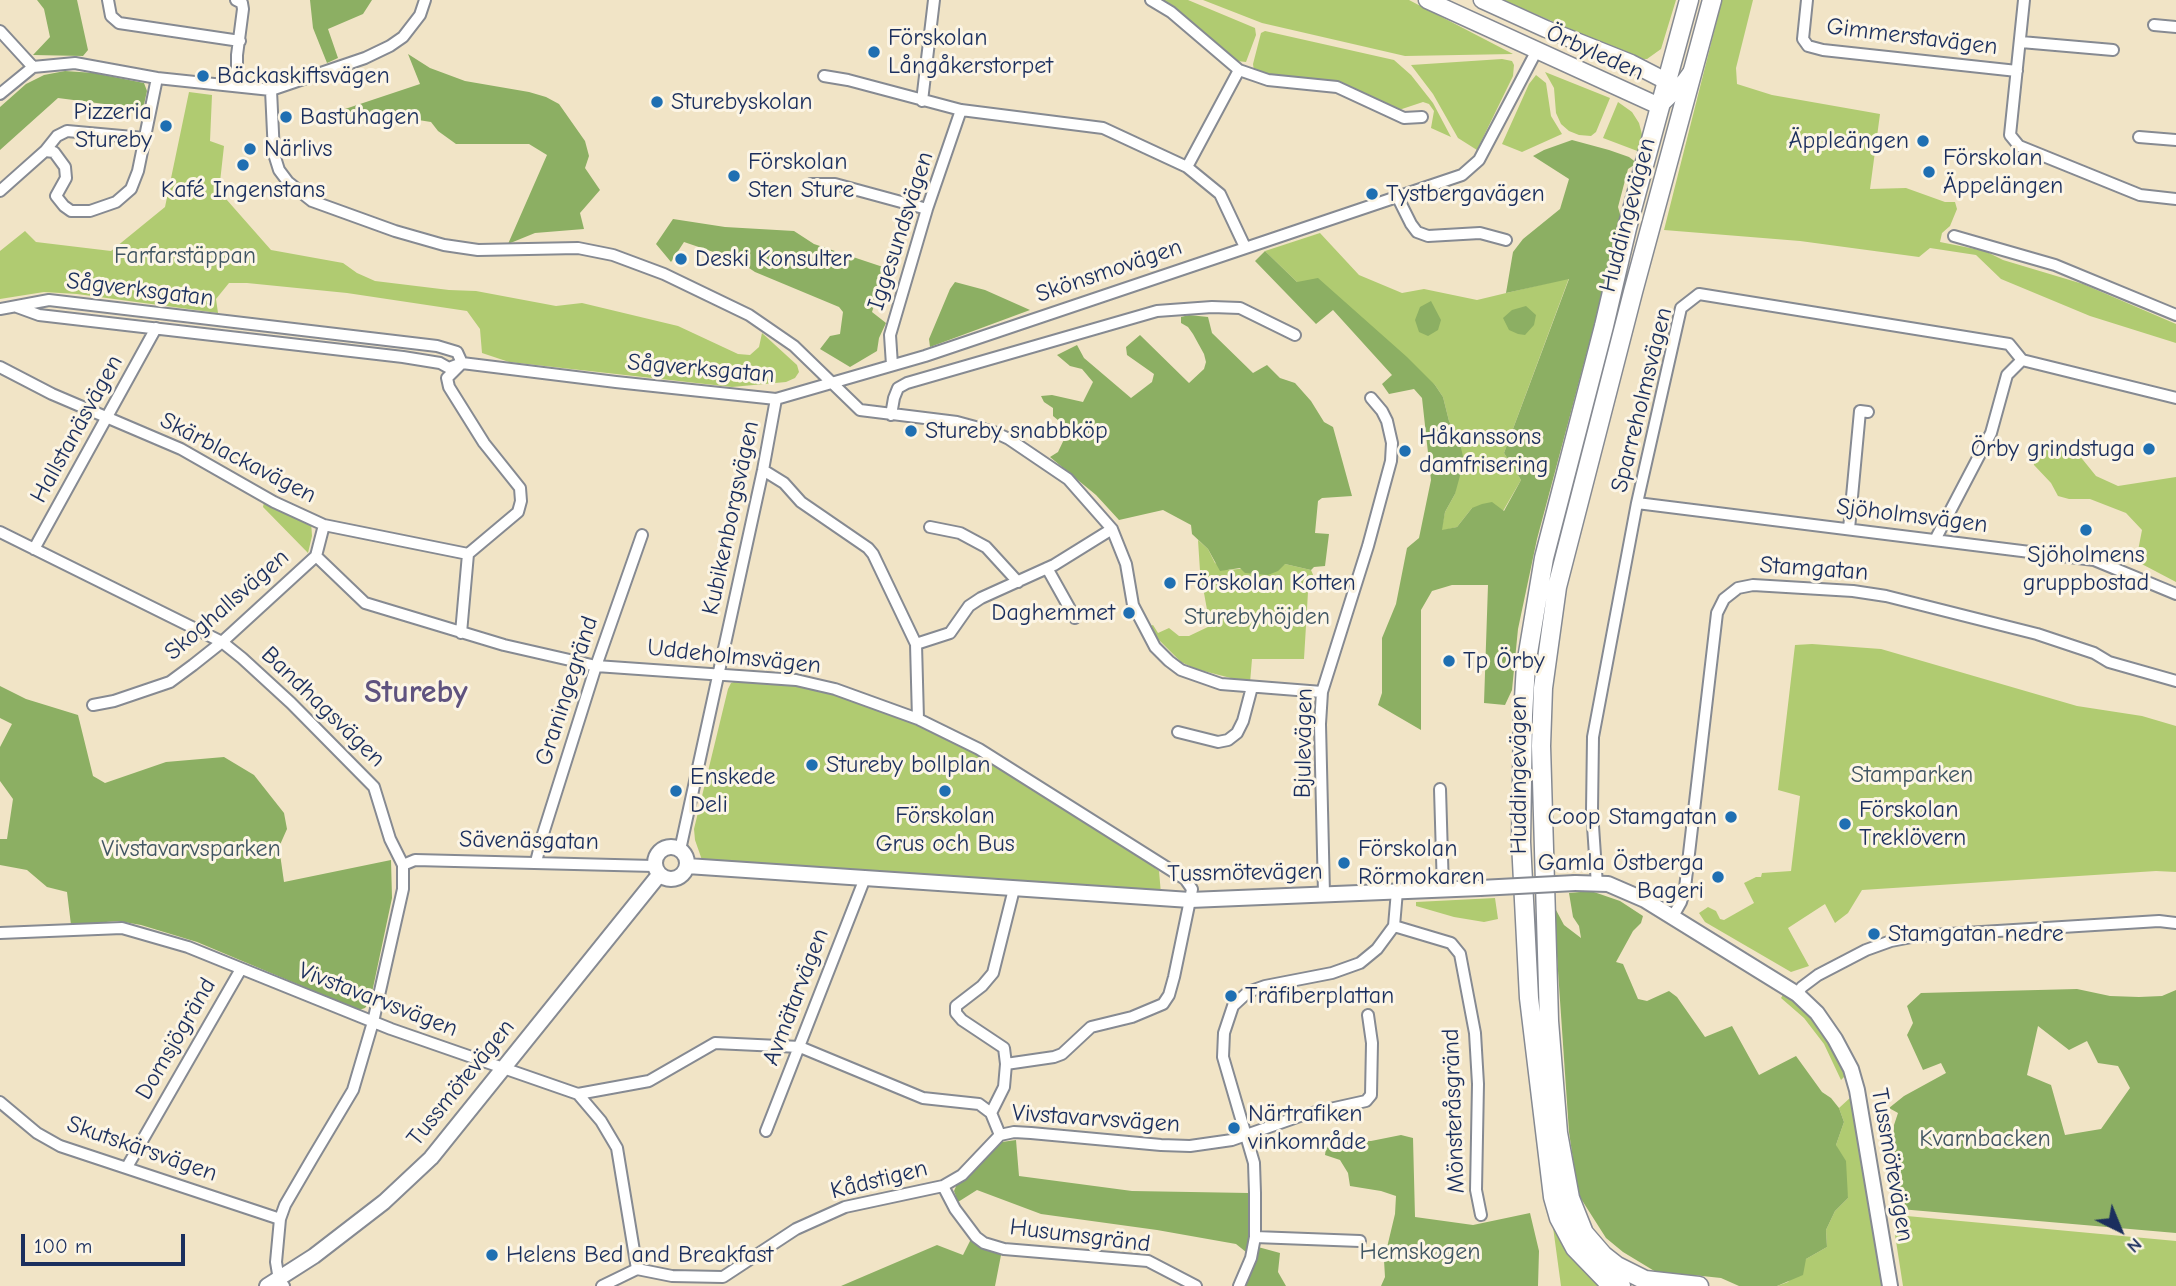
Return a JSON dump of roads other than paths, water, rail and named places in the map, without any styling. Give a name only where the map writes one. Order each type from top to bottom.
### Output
[{"type":"main road","name":"Örbyleden","points":[[1427,0],[1659,106]]},
{"type":"main road","name":"Örbyleden","points":[[1482,0],[1546,30],[1630,63],[1670,86],[1694,68]]},
{"type":"main road","name":"Huddingevägen","points":[[1621,1286],[1605,1279],[1575,1248],[1559,1219],[1553,1197],[1529,998],[1521,842],[1523,715],[1526,665],[1544,558],[1659,106],[1670,86],[1689,0]]},
{"type":"main road","name":"Huddingevägen","points":[[1699,1286],[1645,1280],[1617,1266],[1603,1255],[1584,1233],[1570,1198],[1558,1133],[1549,1021],[1541,746],[1543,688],[1557,587],[1712,0]]},
{"type":"main road","points":[[1536,52],[1546,30]]},
{"type":"main road","name":"Huddingevägen","points":[[1670,86],[1681,113]]},
{"type":"street","points":[[108,0],[111,16],[119,23],[240,41]]},
{"type":"street","points":[[236,0],[242,3],[243,9],[237,85]]},
{"type":"street","points":[[0,94],[33,67],[75,63],[206,85],[237,85],[271,90],[365,58],[390,46],[403,37],[420,15],[425,0]]},
{"type":"street","points":[[922,101],[934,0]]},
{"type":"street","points":[[1151,0],[1171,12],[1239,70],[1268,80],[1337,88],[1404,118],[1422,117]]},
{"type":"street","name":"Gimmerstavägen","points":[[1807,0],[1803,38],[1808,46],[1823,50],[2017,71]]},
{"type":"street","points":[[2024,0],[2010,135],[2019,146],[2140,195],[2176,199]]},
{"type":"street","points":[[2154,25],[2176,27]]},
{"type":"street","points":[[0,31],[33,67]]},
{"type":"street","points":[[2021,42],[2113,50]]},
{"type":"street","name":"Skönsmovägen","points":[[834,383],[1462,175],[1479,160],[1536,52]]},
{"type":"street","points":[[1188,167],[1239,70]]},
{"type":"street","points":[[824,76],[961,110],[1103,128],[1188,167],[1220,194],[1245,247]]},
{"type":"street","points":[[44,151],[54,152],[65,167],[66,178],[56,196],[71,211],[90,211],[116,202],[131,188],[145,138],[157,78]]},
{"type":"street","points":[[271,90],[274,154],[279,170],[288,183],[312,201],[395,231],[444,245],[478,250],[578,248],[613,255],[664,274],[748,315],[793,346],[860,410],[957,422],[1009,439],[1068,479],[1112,529],[1126,564],[1133,605],[1155,647],[1181,670],[1221,684],[1322,692]]},
{"type":"street","name":"Iggesundsvägen","points":[[892,365],[890,334],[927,209],[961,110]]},
{"type":"street","points":[[0,191],[57,136],[67,131],[145,138]]},
{"type":"street","points":[[2139,137],[2176,140]]},
{"type":"street","points":[[811,184],[835,184],[927,209]]},
{"type":"street","points":[[1397,196],[1410,224],[1417,232],[1428,236],[1480,233],[1506,240]]},
{"type":"street","points":[[1954,236],[2054,265],[2176,315]]},
{"type":"street","name":"Sparreholmsvägen","points":[[1597,884],[1592,811],[1592,737],[1637,503],[1681,308],[1699,294],[2010,344],[2022,360],[2176,398]]},
{"type":"street","name":"Sågverksgatan","points":[[0,309],[49,300],[437,346],[457,352],[462,363]]},
{"type":"street","name":"Sågverksgatan","points":[[15,306],[39,315],[403,357],[439,363],[449,368],[462,363],[776,399],[834,383]]},
{"type":"street","points":[[891,415],[898,388],[907,383],[1157,311],[1240,308],[1294,335]]},
{"type":"street","name":"Hallstanäsvägen","points":[[34,549],[156,328]]},
{"type":"street","points":[[1935,540],[1990,433],[2007,375],[2022,360]]},
{"type":"street","points":[[461,633],[468,554],[518,512],[521,501],[520,488],[484,443],[449,387],[447,378],[462,363]]},
{"type":"street","name":"Skärblackavägen","points":[[0,367],[107,419],[181,449],[274,502],[324,525],[468,554]]},
{"type":"street","name":"Bjulevägen","points":[[1324,894],[1320,724],[1322,692],[1348,613],[1391,461],[1392,443],[1387,421],[1371,398]]},
{"type":"street","name":"Kubikenborgsvägen","points":[[680,850],[764,470],[776,399]]},
{"type":"street","points":[[1849,529],[1860,411],[1868,412]]},
{"type":"street","points":[[764,470],[785,483],[801,502],[873,554],[916,644],[918,719]]},
{"type":"street","name":"Sjöholmsvägen","points":[[1637,503],[2094,560],[2176,594]]},
{"type":"street","name":"Skoghallsvägen","points":[[93,705],[114,701],[170,682],[222,642],[316,556],[324,525]]},
{"type":"street","points":[[930,527],[960,533],[986,548],[1017,582]]},
{"type":"street","points":[[916,644],[950,633],[969,606],[981,598],[1047,568],[1112,529]]},
{"type":"street","name":"Bandhagsvägen","points":[[0,533],[222,642],[242,658],[364,774],[374,787],[390,839],[403,865],[403,889],[373,1022],[354,1090],[285,1205],[275,1250],[276,1284]]},
{"type":"street","name":"Graningegränd","points":[[536,862],[596,666],[642,535]]},
{"type":"street","name":"Uddeholmsvägen","points":[[316,556],[365,603],[461,633],[596,666],[751,675],[809,683],[835,689],[918,719],[979,749],[1185,878],[1192,889],[1190,900]]},
{"type":"street","points":[[1047,568],[1075,618]]},
{"type":"street","name":"Stamgatan","points":[[1672,918],[1685,888],[1717,613],[1724,599],[1738,588],[1753,585],[1880,595],[2037,634],[2094,653],[2109,662],[2176,681]]},
{"type":"street","points":[[1178,732],[1218,743],[1228,740],[1237,733],[1243,721],[1252,687]]},
{"type":"street","points":[[1440,789],[1443,890]]},
{"type":"street","points":[[669,847],[680,850],[687,859],[687,866],[681,876],[667,880],[657,871],[656,855],[669,847]]},
{"type":"street","name":"Sävenäsgatan","points":[[403,865],[415,860],[536,862],[657,871]]},
{"type":"street","name":"Tussmötevägen","points":[[687,866],[1190,900],[1575,883],[1608,884],[1626,890],[1797,994],[1823,1022],[1851,1069],[1862,1112],[1890,1286]]},
{"type":"street","name":"Tussmötevägen","points":[[276,1284],[406,1183],[431,1158],[657,871]]},
{"type":"street","name":"Avmätarvägen","points":[[766,1131],[865,878]]},
{"type":"street","points":[[991,1113],[1004,1087],[1004,1048],[962,1020],[956,1013],[956,1006],[982,986],[993,973],[1014,889]]},
{"type":"street","points":[[1239,1286],[1251,1258],[1255,1237],[1254,1163],[1223,1057],[1224,1032],[1233,1006],[1248,992],[1265,986],[1332,973],[1360,963],[1377,949],[1394,926],[1397,891]]},
{"type":"street","points":[[1006,1064],[1062,1054],[1091,1027],[1132,1017],[1163,1004],[1169,995],[1174,977],[1190,900]]},
{"type":"street","points":[[1797,994],[1818,975],[1867,950],[1891,941],[1917,936],[2159,921],[2176,923]]},
{"type":"street","name":"Mönsteråsgränd","points":[[1394,926],[1451,943],[1460,954],[1476,1050],[1476,1190],[1481,1215]]},
{"type":"street","name":"Vivstavarvsvägen","points":[[0,933],[122,928],[188,947],[373,1022],[578,1094],[649,1081],[715,1043],[800,1047],[923,1098],[979,1104],[991,1113],[1000,1135],[1014,1132],[1190,1146],[1232,1140],[1303,1115],[1366,1101],[1371,1095],[1372,1043],[1368,1015]]},
{"type":"street","name":"Domsjögränd","points":[[127,1167],[241,969]]},
{"type":"street","points":[[578,1094],[601,1121],[617,1148],[637,1269],[602,1286]]},
{"type":"street","name":"Skutskärsvägen","points":[[0,1102],[37,1133],[60,1146],[280,1219]]},
{"type":"street","name":"Kådstigen","points":[[637,1269],[725,1282],[796,1229],[845,1207],[943,1186],[962,1175],[1000,1135]]},
{"type":"street","name":"Husumsgränd","points":[[943,1186],[955,1209],[976,1237],[985,1243],[1004,1249],[1148,1261],[1196,1286]]},
{"type":"street","points":[[1255,1237],[1360,1241]]},
{"type":"place","name":"Förskolan Långåkerstorpet","points":[[874,52]]},
{"type":"place","name":"Bäckaskiftsvägen","points":[[203,76]]},
{"type":"place","name":"Sturebyskolan","points":[[657,102]]},
{"type":"place","name":"Bastuhagen","points":[[286,117]]},
{"type":"place","name":"Pizzeria Stureby","points":[[166,126]]},
{"type":"place","name":"Äppleängen","points":[[1923,141]]},
{"type":"place","name":"Närlivs","points":[[250,149]]},
{"type":"place","name":"Kafé Ingenstans","points":[[243,165]]},
{"type":"place","name":"Förskolan Äppelängen","points":[[1929,172]]},
{"type":"place","name":"Förskolan Sten Sture","points":[[734,176]]},
{"type":"place","name":"Tystbergavägen","points":[[1372,194]]},
{"type":"place","name":"Deski Konsulter","points":[[681,259]]},
{"type":"place","name":"Stureby snabbköp","points":[[911,431]]},
{"type":"place","name":"Örby grindstuga","points":[[2149,449]]},
{"type":"place","name":"Håkanssons damfrisering","points":[[1405,451]]},
{"type":"place","name":"Sjöholmens gruppbostad","points":[[2086,530]]},
{"type":"place","name":"Förskolan Kotten","points":[[1170,583]]},
{"type":"place","name":"Daghemmet","points":[[1129,613]]},
{"type":"place","name":"Tp Örby","points":[[1449,661]]},
{"type":"place","name":"Stureby bollplan","points":[[812,765]]},
{"type":"place","name":"Enskede Deli","points":[[676,791]]},
{"type":"place","name":"Förskolan Grus och Bus","points":[[945,791]]},
{"type":"place","name":"Coop Stamgatan","points":[[1731,817]]},
{"type":"place","name":"Förskolan Treklövern","points":[[1845,824]]},
{"type":"place","name":"Förskolan Rörmokaren","points":[[1344,863]]},
{"type":"place","name":"Gamla Östberga Bageri","points":[[1718,877]]},
{"type":"place","name":"Stamgatan nedre","points":[[1874,934]]},
{"type":"place","name":"Träfiberplattan","points":[[1231,996]]},
{"type":"place","name":"Närtrafiken vinkområde","points":[[1234,1128]]},
{"type":"place","name":"Helens Bed and Breakfast","points":[[492,1255]]},
{"type":"district","name":"Stureby","points":[[416,693]]},
{"type":"park label","name":"Farfarstäppan","points":[[185,256]]},
{"type":"park label","name":"Sturebyhöjden","points":[[1257,617]]},
{"type":"park label","name":"Stamparken","points":[[1912,775]]},
{"type":"park label","name":"Vivstavarvsparken","points":[[191,849]]},
{"type":"park label","name":"Kvarnbacken","points":[[1985,1139]]},
{"type":"park label","name":"Hemskogen","points":[[1420,1252]]}]
